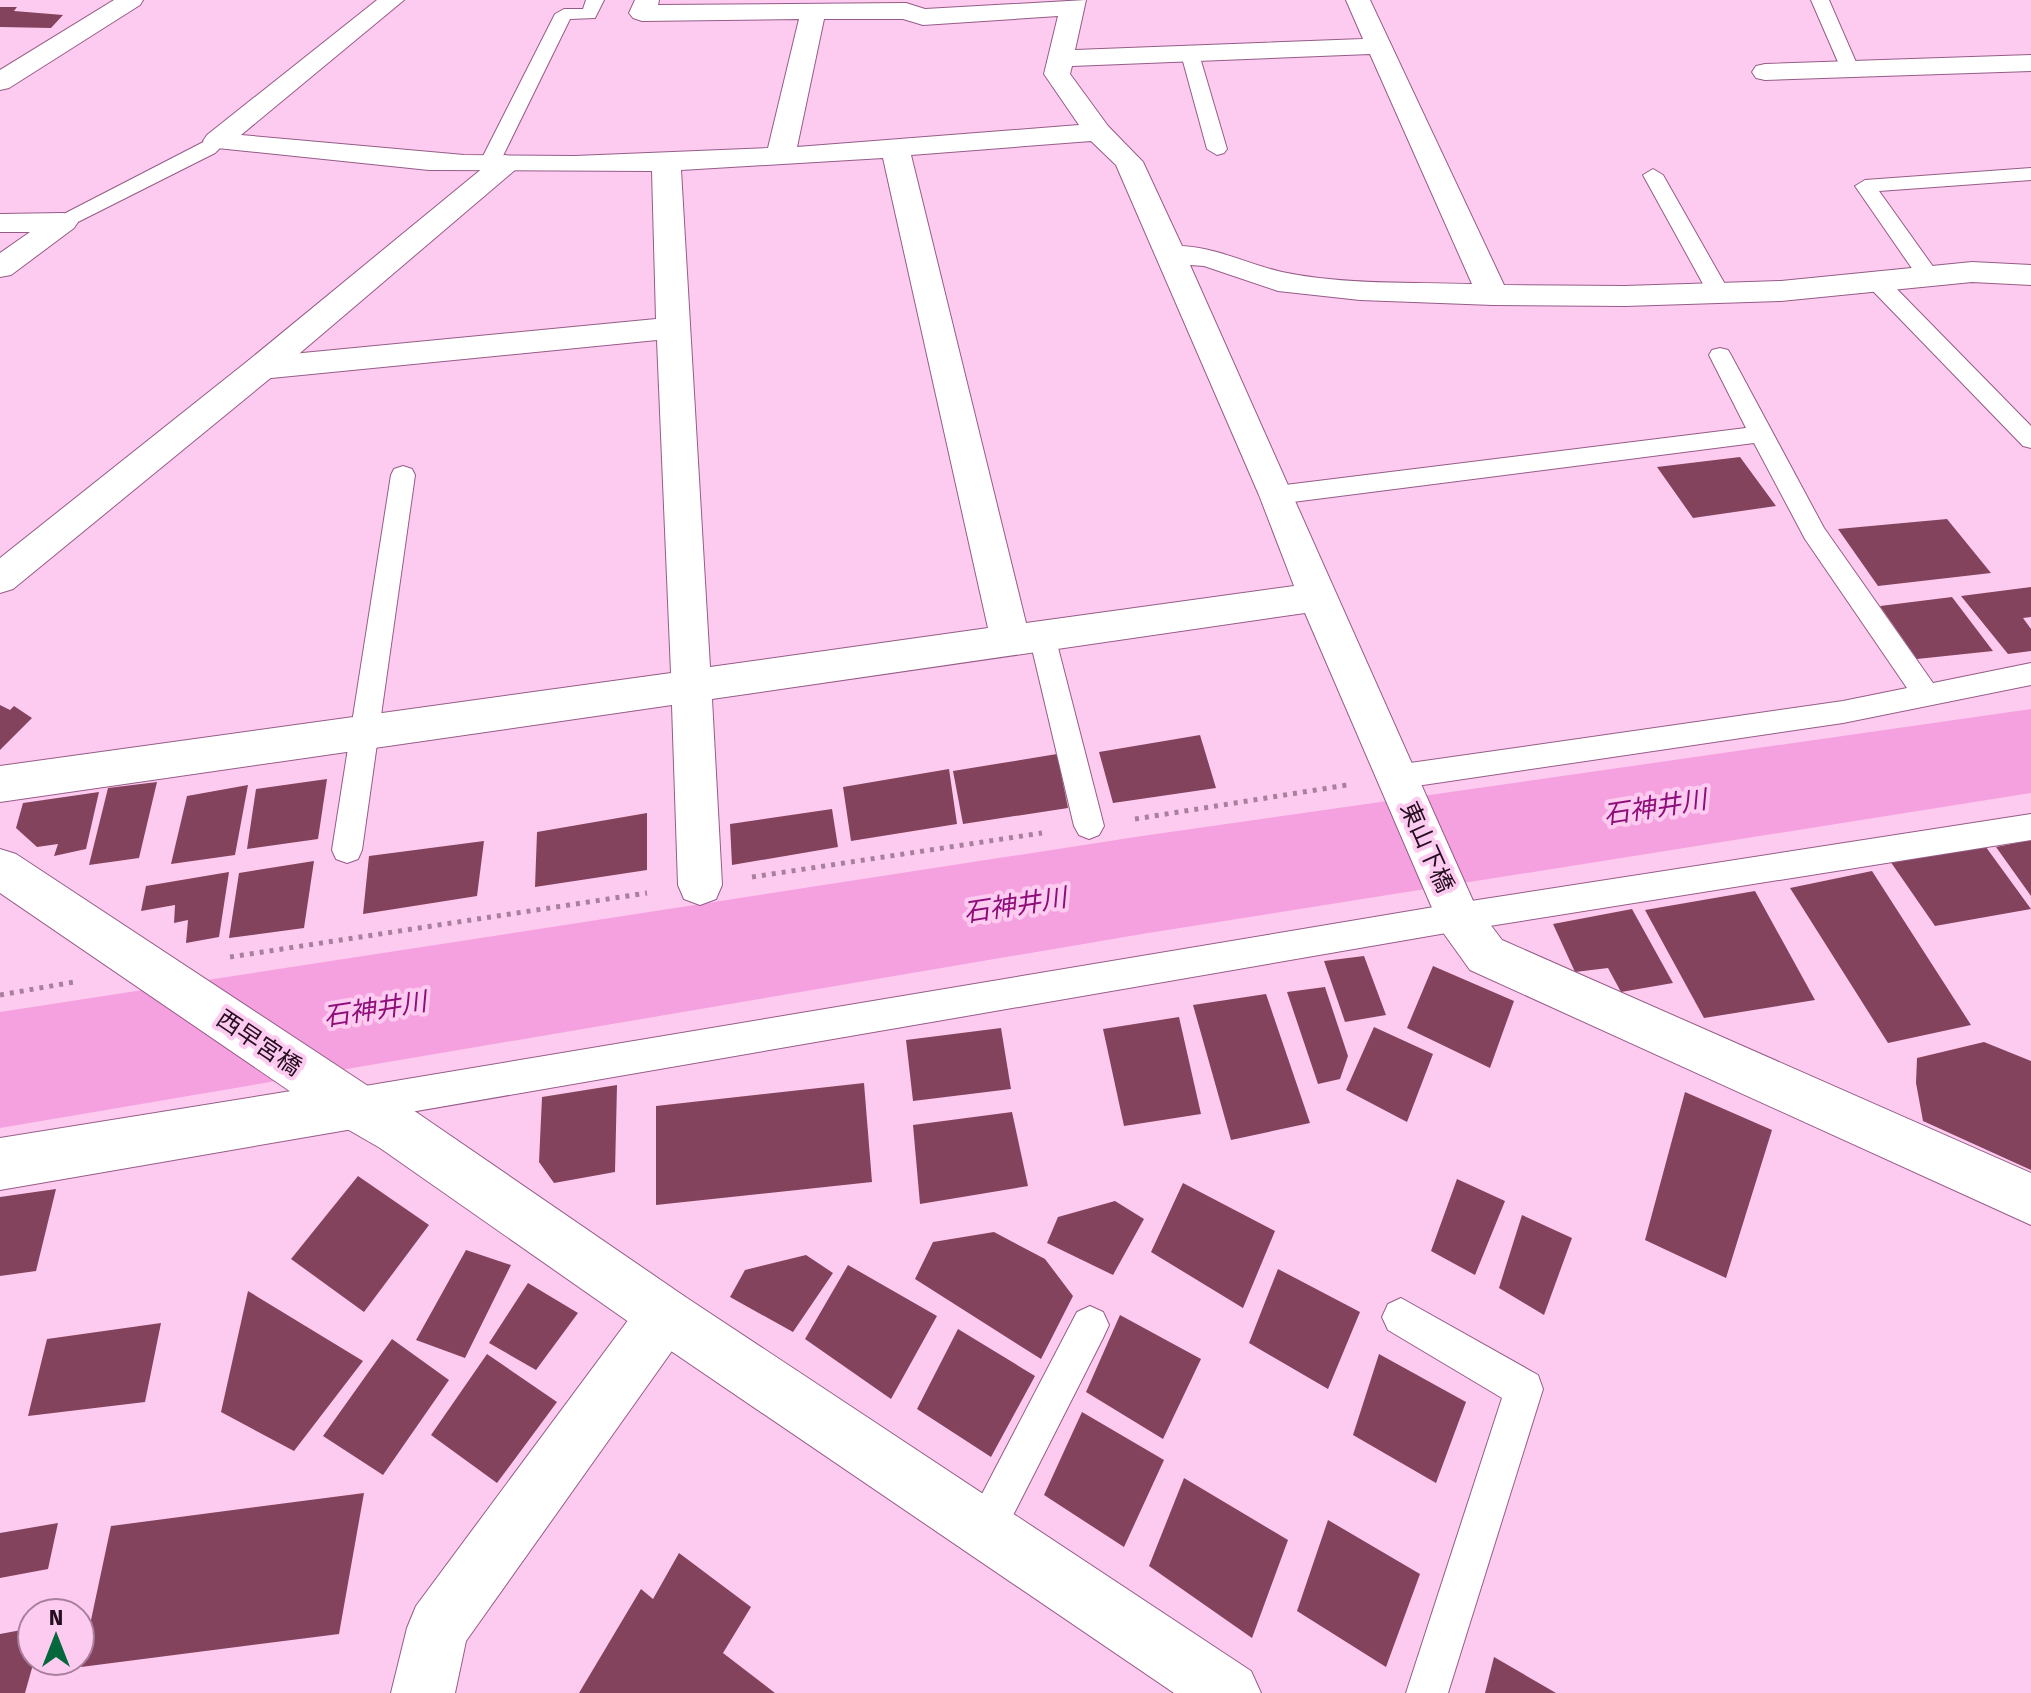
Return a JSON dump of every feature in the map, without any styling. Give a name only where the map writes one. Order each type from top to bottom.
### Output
[{"type":"street","points":[[0,82],[131,0]]},
{"type":"street","points":[[217,141],[392,0]]},
{"type":"street","points":[[647,0],[642,13],[906,11],[923,17],[1073,4],[1058,59],[1379,46]]},
{"type":"street","points":[[1358,0],[1493,295]]},
{"type":"street","points":[[781,155],[813,12]]},
{"type":"street","name":"東山下橋","points":[[1058,59],[1057,74],[1098,132],[1129,162],[1277,495],[1317,597],[1458,917],[1486,955],[2031,1199]]},
{"type":"street","points":[[1765,72],[2031,63]]},
{"type":"street","points":[[217,141],[414,162],[497,164],[666,162],[1098,132]]},
{"type":"street","points":[[895,147],[1026,638]]},
{"type":"street","points":[[666,162],[671,328],[693,686],[700,885]]},
{"type":"street","points":[[0,579],[261,368],[497,164]]},
{"type":"street","points":[[0,223],[63,222]]},
{"type":"street","points":[[0,268],[63,222]]},
{"type":"street","points":[[1169,255],[1208,257],[1278,281],[1360,290],[1493,295],[1719,293],[1972,272],[2031,275]]},
{"type":"street","points":[[261,368],[671,328]]},
{"type":"street","points":[[0,784],[1317,597]]},
{"type":"street","name":"西早宮橋","points":[[0,868],[353,1105],[398,1130],[665,1315],[1229,1693]]},
{"type":"street","points":[[0,1164],[353,1105]]},
{"type":"street","points":[[423,1693],[438,1628],[665,1315]]},
{"type":"lane","points":[[497,164],[564,14],[589,14],[595,0]]},
{"type":"lane","points":[[1820,0],[1850,69]]},
{"type":"lane","points":[[1190,54],[1217,149]]},
{"type":"lane","points":[[63,222],[208,149],[217,141]]},
{"type":"lane","points":[[1928,275],[1865,186],[2031,174]]},
{"type":"lane","points":[[1653,175],[1719,293]]},
{"type":"lane","points":[[1877,282],[2031,440]]},
{"type":"lane","points":[[1720,355],[1814,533],[1926,694]]},
{"type":"lane","points":[[1277,495],[1761,434]]},
{"type":"lane","points":[[347,850],[403,475]]},
{"type":"lane","points":[[1026,638],[1089,826]]},
{"type":"lane","points":[[1396,777],[1843,712],[2031,674]]},
{"type":"lane","points":[[353,1105],[1458,917],[2031,827]]},
{"type":"lane","points":[[1401,1317],[1524,1389],[1427,1693]]},
{"type":"lane","points":[[985,1529],[1090,1325]]},
{"type":"building","points":[[0,7],[63,15],[51,28],[0,27]]},
{"type":"building","points":[[1740,457],[1776,506],[1693,518],[1657,467]]},
{"type":"building","points":[[1947,519],[1991,573],[1878,586],[1838,529]]},
{"type":"building","points":[[2031,587],[2031,617],[2023,618],[2031,629],[2031,651],[2008,654],[1961,596]]},
{"type":"building","points":[[1952,597],[1993,651],[1917,659],[1880,606]]},
{"type":"building","points":[[0,705],[10,710],[14,706],[32,718],[0,750]]},
{"type":"building","points":[[1200,735],[1216,788],[1113,803],[1099,752]]},
{"type":"building","points":[[1057,754],[1068,808],[963,824],[953,771]]},
{"type":"building","points":[[949,769],[957,824],[851,841],[843,787]]},
{"type":"building","points":[[327,779],[318,839],[247,849],[256,789]]},
{"type":"building","points":[[157,782],[139,858],[89,865],[108,788]]},
{"type":"building","points":[[248,785],[235,855],[171,864],[187,796]]},
{"type":"building","points":[[99,792],[86,849],[54,856],[58,844],[37,847],[16,828],[23,803]]},
{"type":"building","points":[[832,809],[838,847],[732,865],[730,824]]},
{"type":"building","points":[[647,813],[647,870],[535,887],[537,832]]},
{"type":"building","points":[[2031,840],[2031,896],[1996,847]]},
{"type":"building","points":[[484,841],[477,896],[363,914],[369,856]]},
{"type":"building","points":[[1983,843],[2031,909],[1935,926],[1890,861]]},
{"type":"building","points":[[314,861],[304,928],[229,938],[239,873]]},
{"type":"building","points":[[1872,871],[1971,1025],[1888,1043],[1790,888]]},
{"type":"building","points":[[229,872],[219,937],[186,943],[188,920],[174,923],[175,905],[141,911],[146,886]]},
{"type":"building","points":[[1755,891],[1815,1000],[1704,1018],[1645,910]]},
{"type":"building","points":[[1632,909],[1673,983],[1621,992],[1608,968],[1575,972],[1553,924]]},
{"type":"building","points":[[1364,956],[1386,1015],[1345,1022],[1324,961]]},
{"type":"building","points":[[1433,966],[1514,1001],[1490,1068],[1407,1028]]},
{"type":"building","points":[[1325,987],[1348,1056],[1340,1079],[1318,1084],[1287,992]]},
{"type":"building","points":[[1266,994],[1310,1123],[1231,1140],[1193,1005]]},
{"type":"building","points":[[1179,1017],[1201,1114],[1124,1126],[1103,1029]]},
{"type":"building","points":[[1374,1027],[1433,1054],[1407,1122],[1346,1090]]},
{"type":"building","points":[[1001,1028],[1011,1089],[913,1101],[906,1040]]},
{"type":"building","points":[[1984,1042],[2031,1061],[2031,1170],[1923,1121],[1916,1083],[1917,1058]]},
{"type":"building","points":[[864,1083],[872,1182],[656,1205],[656,1106]]},
{"type":"building","points":[[617,1085],[615,1172],[554,1183],[539,1162],[542,1097]]},
{"type":"building","points":[[1685,1092],[1772,1130],[1726,1278],[1645,1240]]},
{"type":"building","points":[[1012,1112],[1028,1186],[920,1204],[913,1125]]},
{"type":"building","points":[[358,1176],[429,1225],[364,1312],[291,1259]]},
{"type":"building","points":[[1457,1179],[1505,1201],[1475,1275],[1431,1251]]},
{"type":"building","points":[[1183,1183],[1275,1231],[1243,1308],[1151,1252]]},
{"type":"building","points":[[56,1189],[36,1271],[0,1276],[0,1197]]},
{"type":"building","points":[[1115,1201],[1144,1219],[1113,1275],[1047,1243],[1058,1217]]},
{"type":"building","points":[[1522,1215],[1572,1238],[1544,1315],[1499,1288]]},
{"type":"building","points":[[994,1232],[1045,1259],[1073,1296],[1041,1359],[915,1279],[933,1242]]},
{"type":"building","points":[[466,1250],[511,1265],[465,1358],[416,1340]]},
{"type":"building","points":[[806,1255],[833,1273],[793,1332],[730,1297],[745,1270]]},
{"type":"building","points":[[848,1265],[937,1316],[891,1399],[805,1339]]},
{"type":"building","points":[[1278,1269],[1360,1312],[1328,1389],[1249,1343]]},
{"type":"building","points":[[528,1283],[578,1313],[536,1370],[489,1343]]},
{"type":"building","points":[[248,1291],[363,1361],[294,1451],[221,1412]]},
{"type":"building","points":[[1120,1315],[1201,1359],[1163,1439],[1086,1392]]},
{"type":"building","points":[[161,1323],[145,1402],[28,1416],[47,1339]]},
{"type":"building","points":[[958,1329],[1035,1376],[991,1457],[917,1409]]},
{"type":"building","points":[[392,1339],[449,1380],[383,1475],[323,1436]]},
{"type":"building","points":[[487,1354],[557,1402],[497,1483],[431,1435]]},
{"type":"building","points":[[1379,1354],[1466,1402],[1436,1483],[1353,1435]]},
{"type":"building","points":[[1082,1412],[1164,1460],[1124,1547],[1044,1495]]},
{"type":"building","points":[[1184,1478],[1288,1540],[1252,1638],[1149,1566]]},
{"type":"building","points":[[364,1493],[339,1634],[96,1665],[96,1597],[111,1526]]},
{"type":"building","points":[[1328,1520],[1420,1574],[1386,1667],[1297,1611]]},
{"type":"building","points":[[58,1523],[48,1569],[0,1578],[0,1533]]},
{"type":"building","points":[[679,1553],[751,1607],[723,1653],[775,1693],[579,1693],[641,1589],[653,1599]]},
{"type":"building","points":[[16,1631],[16,1677],[30,1677],[25,1693],[0,1693],[0,1634]]},
{"type":"building","points":[[1494,1657],[1556,1693],[1485,1693]]},
{"type":"waterway","name":"石神井川","points":[[0,1070],[1142,885],[2031,751]]}]
